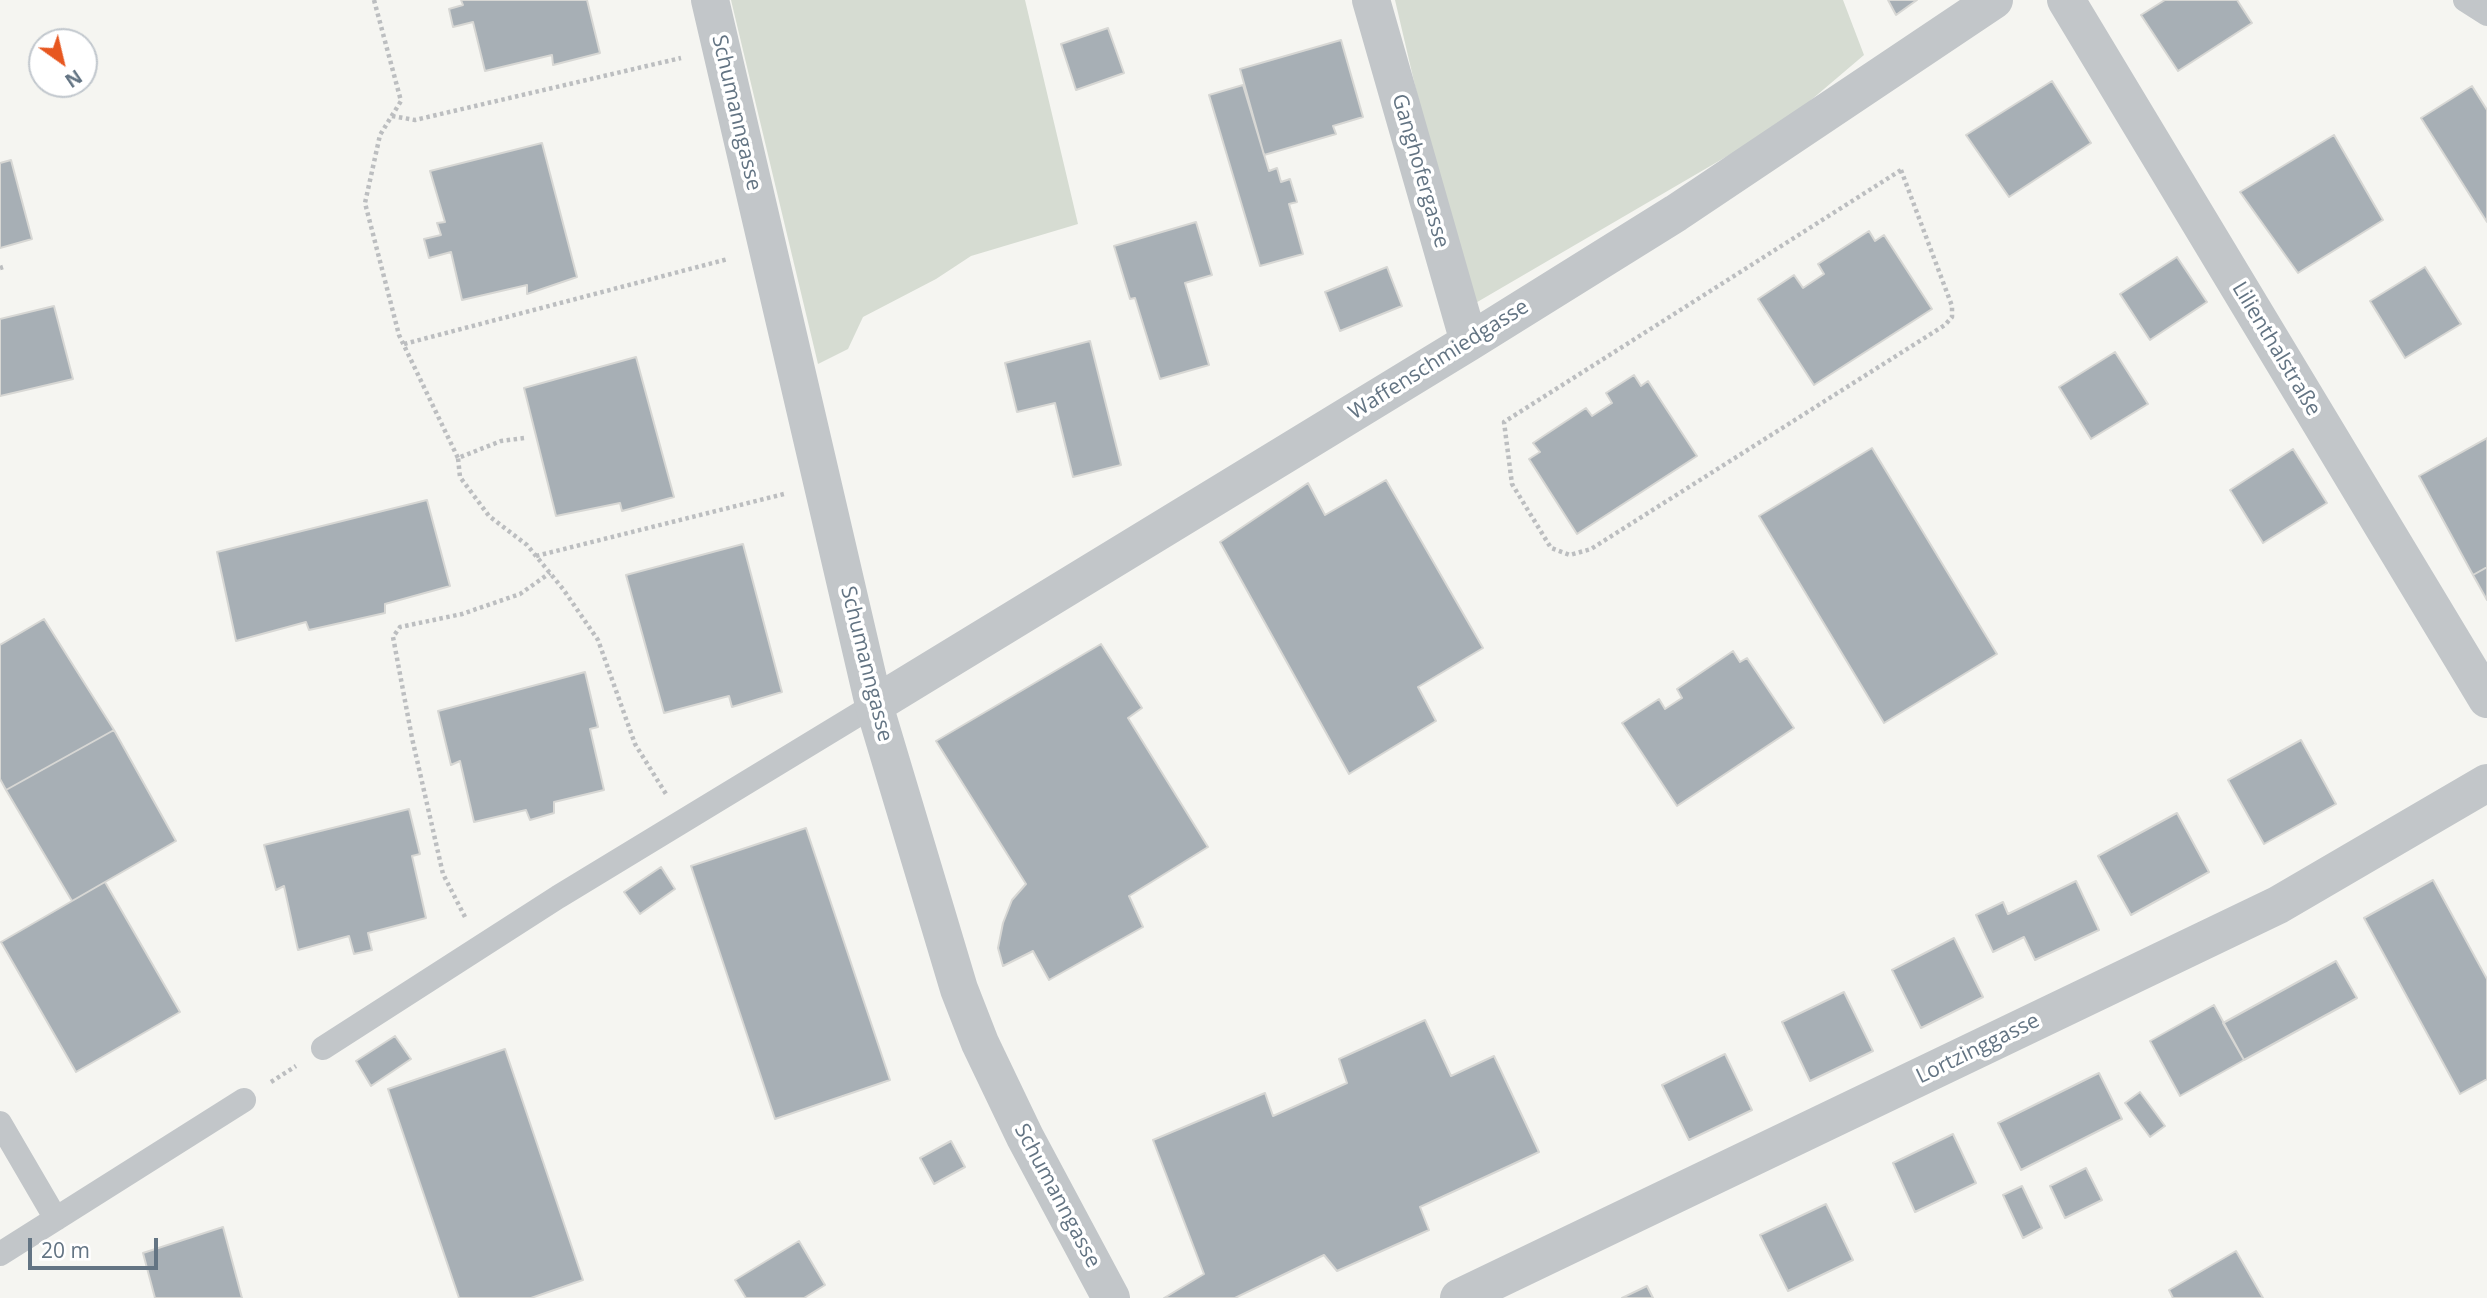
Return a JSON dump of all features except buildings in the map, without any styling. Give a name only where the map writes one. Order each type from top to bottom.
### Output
[{"type":"street","name":"Schumanngasse","points":[[710,0],[874,705],[959,989],[980,1043],[1025,1137],[1111,1298]]},
{"type":"street","name":"Ganghofergasse","points":[[1371,0],[1469,342]]},
{"type":"street","name":"Waffenschmiedgasse","points":[[874,705],[1469,342],[1699,198],[1994,0]]},
{"type":"street","name":"Lilienthalstraße","points":[[2066,0],[2487,699]]},
{"type":"street","name":"Lortzinggasse","points":[[1460,1298],[2278,905],[2487,783]]},
{"type":"lane","points":[[2465,0],[2487,14]]},
{"type":"lane","points":[[323,1048],[682,821],[874,705]]},
{"type":"lane","points":[[0,1254],[244,1100]]},
{"type":"lane","points":[[0,1123],[56,1219]]},
{"type":"path","points":[[374,0],[401,101],[380,135],[365,203],[399,335],[458,458],[460,477],[489,516],[527,545],[598,640],[635,744],[682,821]]},
{"type":"path","points":[[393,116],[415,120],[722,49]]},
{"type":"path","points":[[1901,170],[1952,306],[1952,317],[1945,325],[1714,472],[1591,549],[1570,555],[1551,548],[1512,484],[1504,422],[1679,310],[1901,170]]},
{"type":"path","points":[[404,345],[768,249]]},
{"type":"path","points":[[458,458],[501,441],[524,438]]},
{"type":"path","points":[[536,556],[823,485]]},
{"type":"path","points":[[483,945],[468,924],[443,874],[393,637],[400,627],[462,614],[520,594],[550,573]]},
{"type":"path","points":[[244,1100],[323,1048]]},
{"type":"shaded area","points":[[731,0],[1025,0],[1078,224],[971,256],[936,279],[863,317],[848,349],[818,364]]},
{"type":"shaded area","points":[[1395,0],[1843,0],[1864,55],[1784,123],[1467,308]]}]
